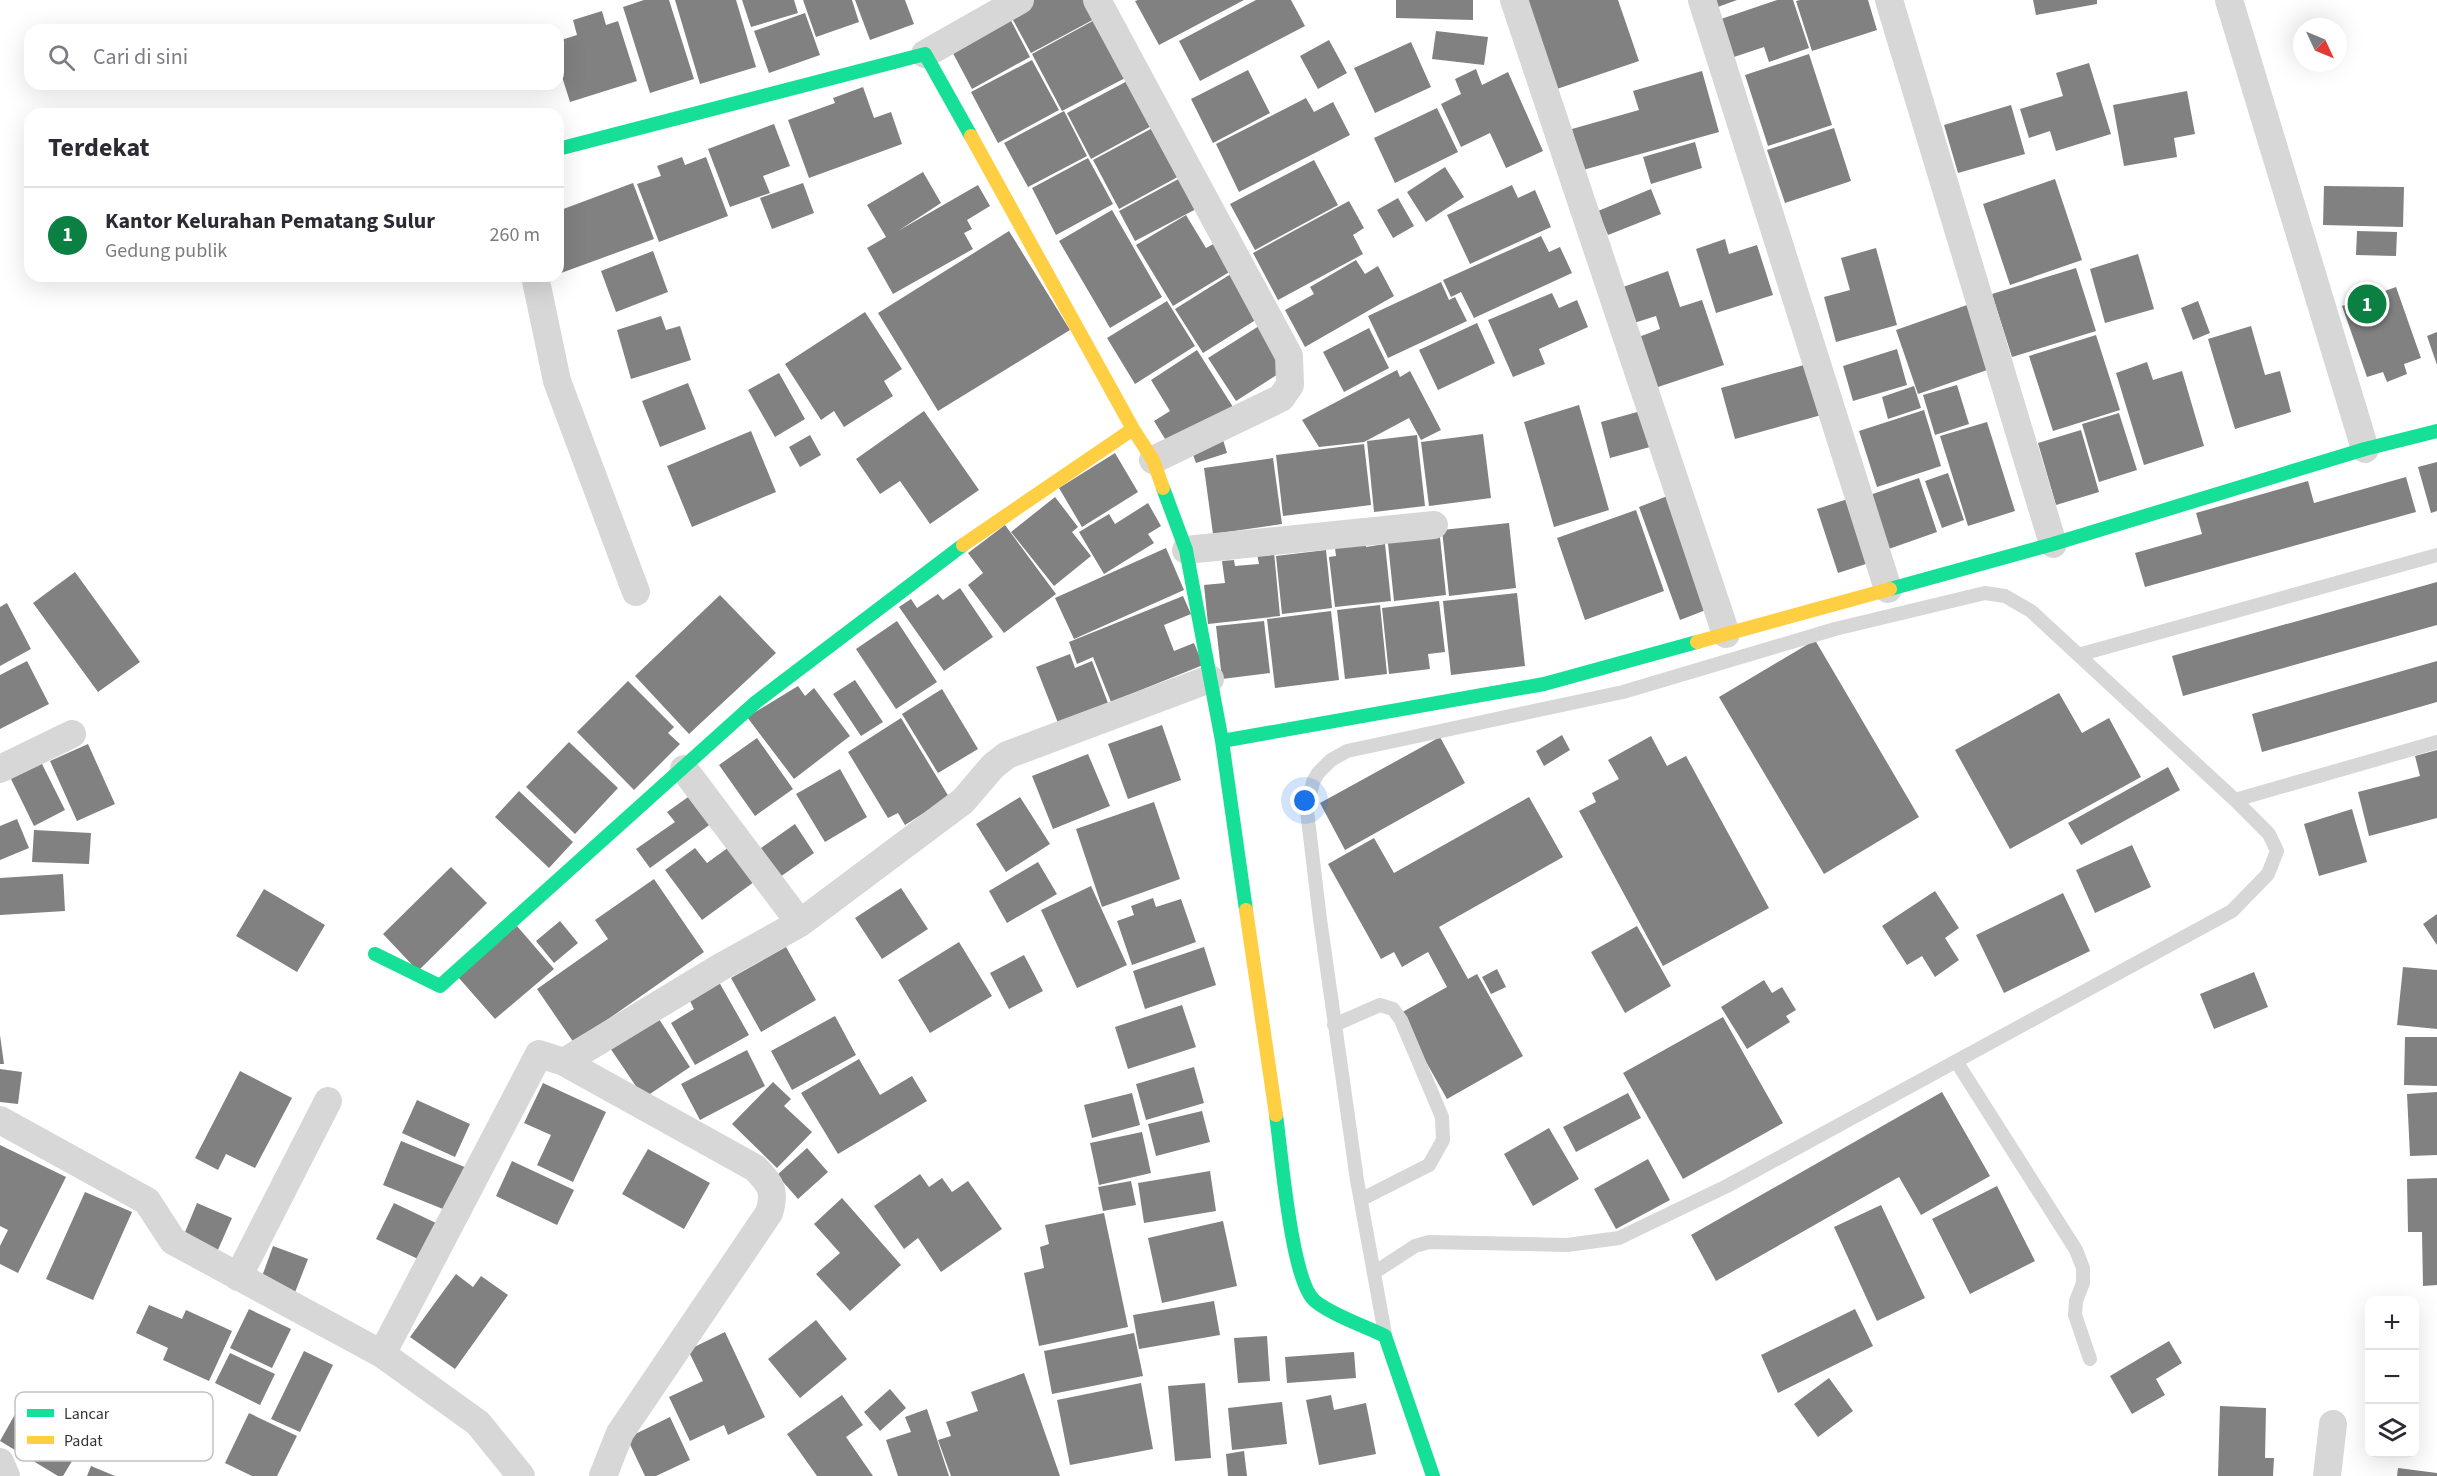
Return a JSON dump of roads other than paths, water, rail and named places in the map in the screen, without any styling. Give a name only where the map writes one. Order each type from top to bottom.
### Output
[{"type":"street","points":[[564,147],[925,54],[1020,0]]},
{"type":"street","points":[[1097,0],[1289,356],[1290,385],[1281,398],[1153,460]]},
{"type":"street","points":[[1514,0],[1726,634]]},
{"type":"street","points":[[1702,0],[1888,589]]},
{"type":"street","points":[[1889,0],[2054,544]]},
{"type":"street","points":[[2229,0],[2365,449]]},
{"type":"street","points":[[925,54],[1133,429],[1153,460],[1186,549],[1222,741],[1295,1250],[1302,1279],[1314,1301],[1385,1336],[1433,1476]]},
{"type":"street","points":[[536,282],[557,381],[636,592]]},
{"type":"street","points":[[375,954],[440,986],[756,702],[924,572],[1133,429]]},
{"type":"street","points":[[1222,741],[1545,684],[2054,544],[2365,449],[2437,431]]},
{"type":"street","points":[[1186,549],[1434,525]]},
{"type":"street","points":[[564,1062],[719,968],[800,923],[963,801],[993,766],[1007,755],[1210,679]]},
{"type":"street","points":[[0,769],[72,734]]},
{"type":"street","points":[[684,769],[800,923]]},
{"type":"street","points":[[382,1354],[539,1054],[564,1062],[755,1168],[768,1181],[774,1197],[769,1213],[620,1434],[603,1476]]},
{"type":"street","points":[[238,1276],[327,1101]]},
{"type":"street","points":[[0,1120],[147,1200],[173,1241],[382,1354],[478,1423],[521,1476]]},
{"type":"street","points":[[2327,1476],[2333,1425]]},
{"type":"street","points":[[0,1461],[6,1476]]},
{"type":"lane","points":[[2078,655],[2437,555]]},
{"type":"lane","points":[[1375,1272],[1415,1246],[1429,1242],[1567,1245],[1619,1238],[1727,1186],[2242,903],[2268,874],[2277,851],[2269,834],[2235,800],[2023,606],[2005,596],[1985,593],[1835,629],[1623,692],[1347,751],[1331,760],[1318,773],[1313,782],[1307,811],[1334,1024],[1357,1180],[1385,1336]]},
{"type":"lane","points":[[2235,800],[2437,742]]},
{"type":"lane","points":[[1334,1024],[1380,1005],[1393,1009],[1401,1020],[1442,1117],[1443,1140],[1429,1165],[1362,1199]]},
{"type":"lane","points":[[1956,1061],[2076,1250],[2083,1268],[2083,1283],[2076,1301],[2075,1315],[2090,1359]]},
{"type":"place","name":"Kantor Kelurahan Pematang Sulur","points":[[2367,304]]}]
